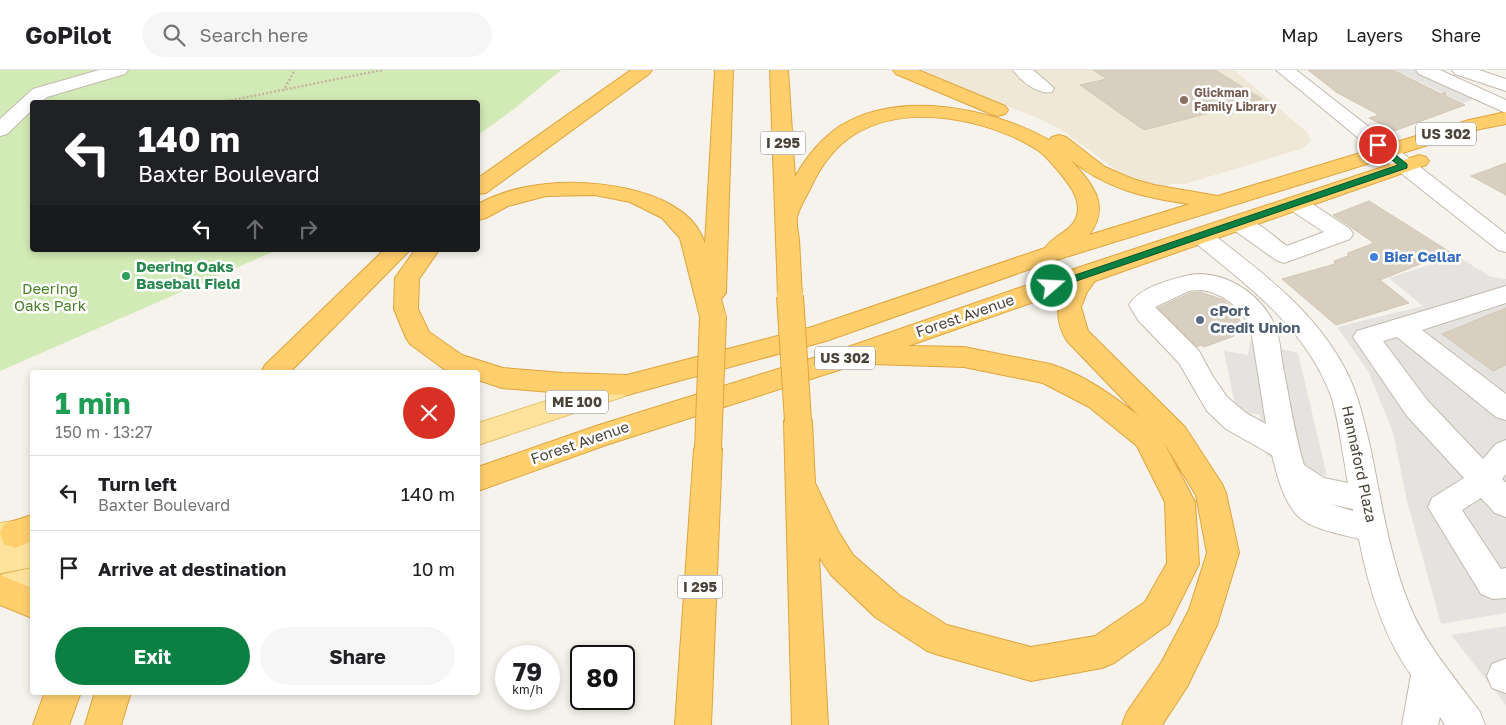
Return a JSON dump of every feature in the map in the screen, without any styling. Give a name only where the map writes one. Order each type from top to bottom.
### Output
[{"type":"highway","points":[[480,187],[643,70]]},
{"type":"highway","name":"I 295","points":[[693,723],[708,449],[724,70]]},
{"type":"highway","name":"I 295","points":[[779,70],[798,421],[810,725]]},
{"type":"highway","points":[[902,70],[943,89],[1018,118],[1066,145],[1096,170],[1115,181],[1139,189],[1222,202]]},
{"type":"highway","points":[[786,217],[816,159],[826,147],[854,127],[872,119],[914,112],[965,116],[1001,125],[1047,148],[1075,177],[1086,194],[1089,215],[1086,223],[1078,234],[1045,256]]},
{"type":"highway","name":"Forest Avenue","points":[[480,477],[596,437],[854,355],[1088,273],[1297,204],[1476,124],[1506,118]]},
{"type":"highway","name":"Forest Avenue","points":[[627,385],[817,335],[1045,256],[1222,202],[1396,159],[1506,129]]},
{"type":"highway","points":[[480,212],[500,201],[546,190],[595,189],[636,198],[670,214],[690,236],[713,317]]},
{"type":"highway","points":[[276,370],[396,252]]},
{"type":"highway","points":[[426,252],[407,278],[406,309],[420,338],[454,362],[478,370]]},
{"type":"highway","points":[[1088,273],[1075,291],[1069,307],[1076,335],[1175,435],[1211,493],[1223,553],[1205,614],[1174,675],[1140,725]]},
{"type":"highway","points":[[800,482],[815,518],[842,565],[887,606],[939,639],[1031,664],[1102,651],[1157,613],[1184,564],[1180,502],[1147,438],[1099,400],[1050,374],[964,357],[854,355]]},
{"type":"highway","points":[[480,371],[502,378],[627,385]]},
{"type":"highway","points":[[0,590],[30,602]]},
{"type":"highway","points":[[51,725],[62,695]]},
{"type":"highway","points":[[103,725],[112,695]]},
{"type":"main road","name":"Forest Avenue","points":[[480,433],[627,385]]},
{"type":"main road","points":[[480,430],[527,418]]},
{"type":"main road","points":[[0,590],[30,583]]},
{"type":"street","points":[[32,100],[58,70]]},
{"type":"street","points":[[40,93],[119,70]]},
{"type":"street","points":[[1022,70],[1044,88]]},
{"type":"street","points":[[1285,70],[1506,245]]},
{"type":"street","points":[[1425,70],[1506,107]]},
{"type":"street","points":[[1461,70],[1506,85]]},
{"type":"street","points":[[0,130],[30,102]]},
{"type":"street","points":[[1239,223],[1284,255],[1342,234],[1297,204]]},
{"type":"street","name":"Hannaford Plaza","points":[[1201,236],[1265,288],[1315,341],[1332,369],[1345,398],[1380,564],[1394,609],[1416,653],[1467,725]]},
{"type":"street","points":[[1365,499],[1317,489],[1288,460],[1236,422],[1217,404],[1200,380],[1190,358],[1147,314],[1141,305],[1148,298],[1190,282],[1203,282],[1217,285],[1230,292],[1250,308],[1260,322],[1265,335],[1288,460],[1301,497],[1312,510],[1330,517],[1372,528]]},
{"type":"street","points":[[1506,294],[1366,337],[1417,408],[1506,504]]},
{"type":"street","points":[[1401,327],[1506,409]]},
{"type":"street","points":[[1506,452],[1484,480],[1443,507],[1493,584],[1506,583]]},
{"type":"street","points":[[1420,725],[1428,671]]},
{"type":"path","points":[[282,92],[295,70]]},
{"type":"path","points":[[235,100],[282,92],[382,70]]},
{"type":"shaded area","points":[[917,70],[1234,70],[1308,133],[1311,141],[1304,148],[1185,184],[1158,186],[1133,178],[1115,169],[1060,129],[1040,119]]},
{"type":"shaded area","points":[[1395,70],[1436,70],[1487,94],[1463,103]]},
{"type":"shaded area","points":[[1457,256],[1491,277],[1506,279],[1506,613],[1441,624],[1407,501],[1393,432],[1368,371],[1337,327],[1423,306],[1389,278]]},
{"type":"shaded area","points":[[1250,341],[1298,353],[1327,476],[1309,472],[1267,456],[1260,415],[1236,410],[1224,351],[1248,355]]},
{"type":"shaded area","points":[[1506,626],[1506,705],[1451,635]]},
{"type":"green space","name":"Deering Oaks Park","points":[[0,70],[561,70],[514,109],[480,134],[480,100],[30,100],[30,252],[272,252],[0,371]]},
{"type":"building","name":"Glickman Family Library","points":[[1093,70],[1215,70],[1262,99],[1144,130],[1080,85],[1107,79]]},
{"type":"building","points":[[1308,70],[1393,70],[1441,94],[1445,92],[1446,96],[1465,105],[1394,131],[1369,118],[1379,115],[1336,92]]},
{"type":"building","points":[[1506,163],[1506,195],[1471,176]]},
{"type":"building","points":[[1369,201],[1450,252],[1380,280],[1409,303],[1336,325],[1282,279],[1335,264],[1334,261],[1348,256],[1348,253],[1374,243],[1333,215]]},
{"type":"building","name":"cPort Credit Union","points":[[1200,292],[1224,300],[1240,314],[1236,316],[1247,327],[1232,333],[1234,336],[1204,347],[1201,345],[1197,347],[1158,308],[1190,293]]},
{"type":"building","points":[[1506,308],[1506,365],[1493,371],[1442,334]]},
{"type":"place","name":"Glickman Family Library","points":[[1184,100]]},
{"type":"place","name":"Bier Cellar","points":[[1374,257]]},
{"type":"place","name":"Deering Oaks Baseball Field","points":[[126,276]]},
{"type":"place","name":"cPort Credit Union","points":[[1200,320]]},
{"type":"route","points":[[1052,286],[1404,166],[1378,145]]}]
